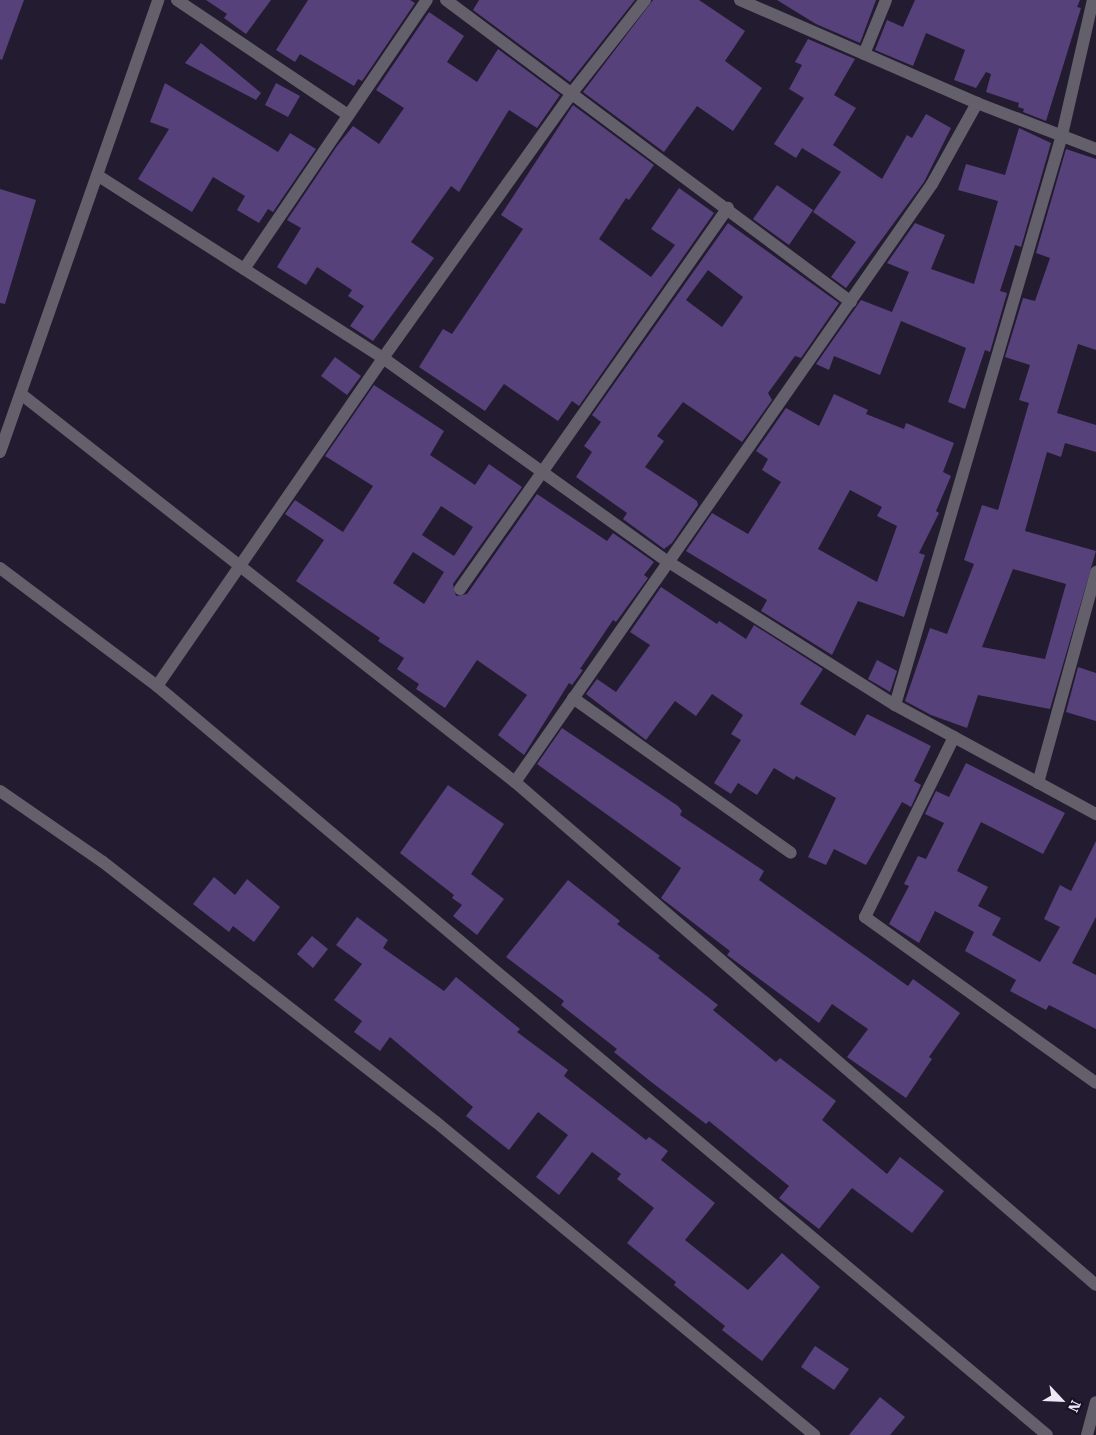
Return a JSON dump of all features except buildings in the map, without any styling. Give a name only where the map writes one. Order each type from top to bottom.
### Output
[{"type":"street","points":[[0,452],[158,0]]},
{"type":"street","points":[[177,0],[348,115]]},
{"type":"street","points":[[244,269],[427,0]]},
{"type":"street","points":[[446,0],[728,208],[851,302]]},
{"type":"street","points":[[157,686],[238,564],[383,358],[571,94],[645,0]]},
{"type":"street","points":[[740,0],[977,103],[1096,148]]},
{"type":"street","points":[[864,54],[886,0]]},
{"type":"street","points":[[895,705],[1062,135],[1093,0]]},
{"type":"street","points":[[515,782],[667,561],[851,302],[932,184],[977,103]]},
{"type":"street","points":[[97,175],[383,358],[667,561],[895,705],[1096,814]]},
{"type":"street","points":[[460,589],[541,470],[728,208]]},
{"type":"street","points":[[21,394],[515,782],[1096,1285]]},
{"type":"street","points":[[0,568],[157,686],[1047,1435]]},
{"type":"street","points":[[1038,784],[1096,572]]},
{"type":"street","points":[[572,698],[791,854]]},
{"type":"street","points":[[954,737],[865,917],[1096,1083]]},
{"type":"street","points":[[0,792],[103,862],[436,1122],[814,1435]]},
{"type":"street","points":[[1087,1435],[1096,1402]]}]
